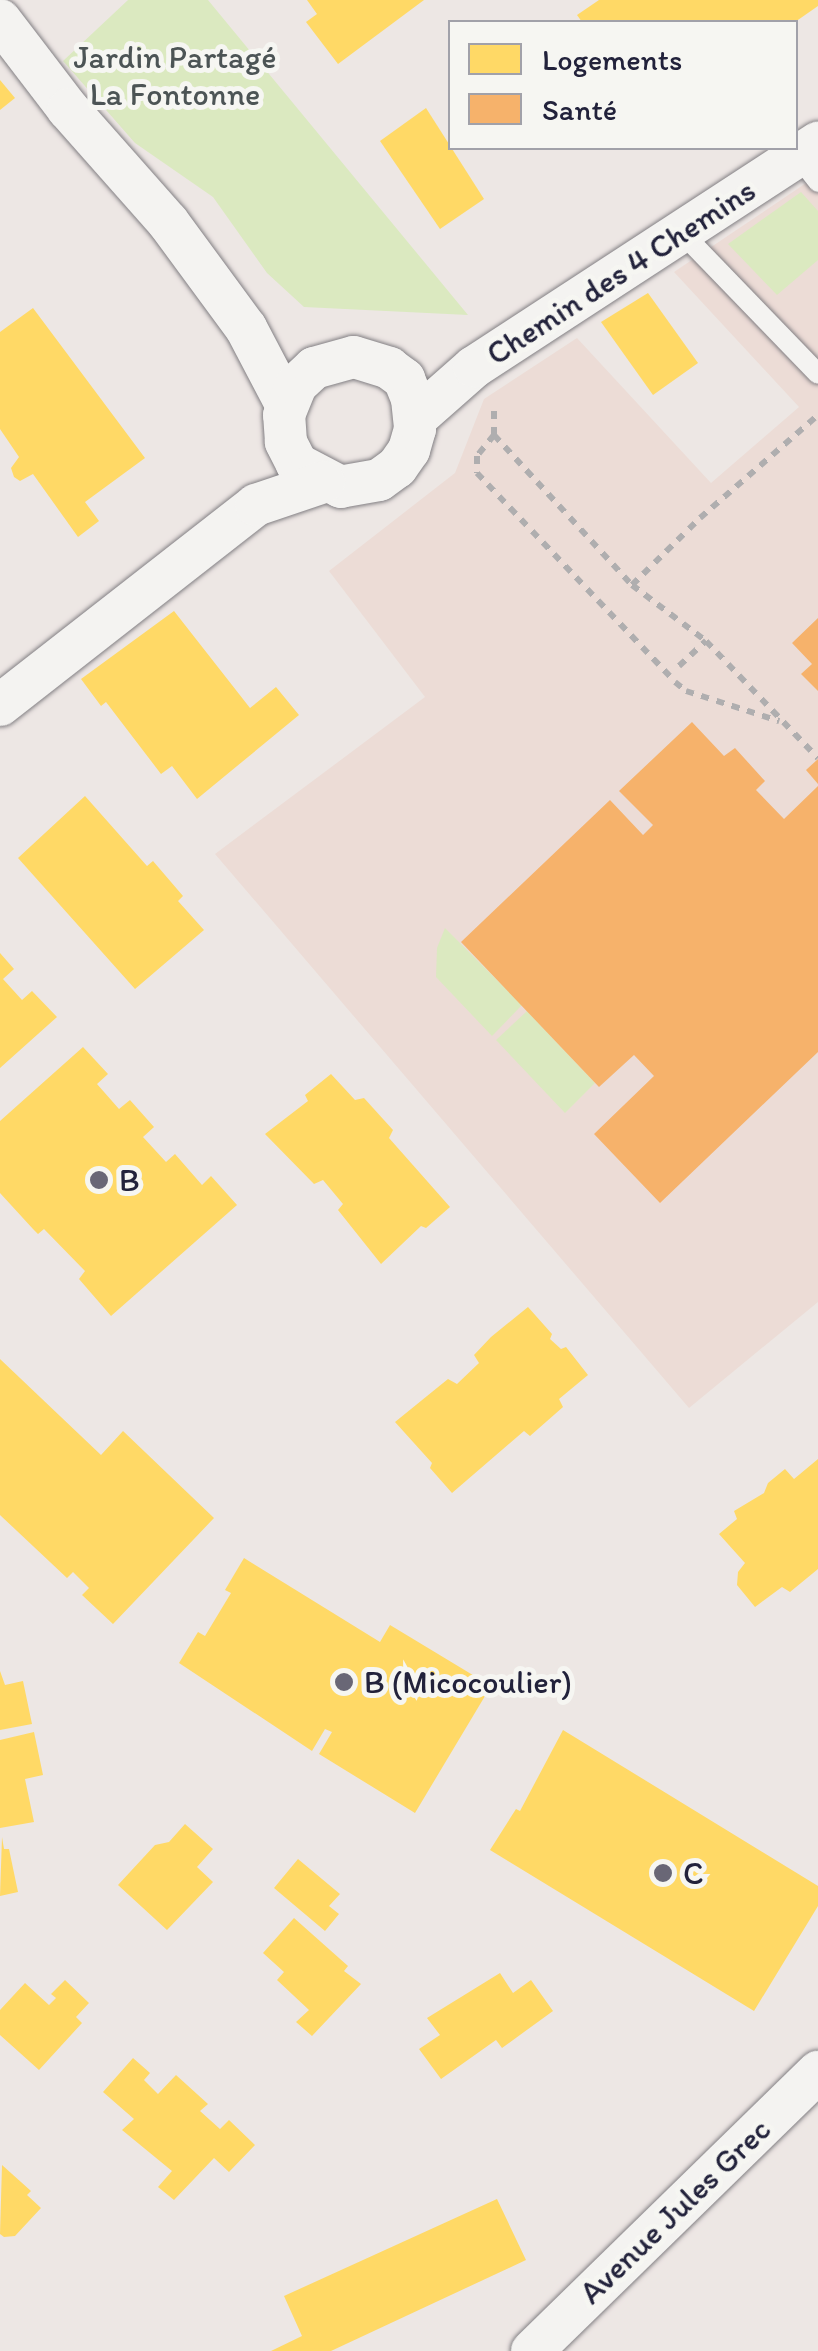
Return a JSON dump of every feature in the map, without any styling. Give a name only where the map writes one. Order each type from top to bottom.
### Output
[{"type":"street","points":[[0,20],[68,109],[168,222],[246,328],[286,424],[297,464],[324,482],[358,487],[379,480],[397,468],[409,450],[409,399],[374,362],[354,357],[314,368],[296,385],[286,424],[256,505]]},
{"type":"street","name":"Chemin des 4 Chemins","points":[[409,399],[474,367],[681,232],[811,160]]},
{"type":"street","points":[[246,328],[334,360]]},
{"type":"street","points":[[0,705],[256,505],[324,482]]},
{"type":"street","name":"Avenue Jules Grec","points":[[532,2351],[818,2072]]},
{"type":"lane","points":[[681,232],[818,374]]},
{"type":"path","points":[[474,367],[495,392],[494,435],[477,456],[478,472],[675,682],[686,691],[780,721]]},
{"type":"path","points":[[632,585],[700,518],[818,415]]},
{"type":"path","points":[[494,435],[632,585],[706,641],[818,758]]},
{"type":"path","points":[[679,666],[706,641]]},
{"type":"shaded area","points":[[818,175],[818,1302],[689,1408],[215,854],[425,697],[329,571],[455,473],[484,399],[577,338],[711,483],[799,407],[674,272]]},
{"type":"green space","name":"Jardin Partagé La Fontonne","points":[[128,0],[208,0],[468,315],[304,307],[267,273],[213,197],[135,143],[63,61]]},
{"type":"green space","points":[[801,192],[818,211],[818,260],[777,295],[728,244]]},
{"type":"green space","points":[[445,928],[522,1005],[492,1036],[436,977],[437,948]]},
{"type":"green space","points":[[527,1011],[595,1083],[565,1113],[496,1040]]},
{"type":"building: Logements","points":[[307,0],[424,0],[338,64],[306,22],[317,14]]},
{"type":"building: Logements","points":[[599,0],[818,0],[818,6],[798,20],[581,20],[577,15]]},
{"type":"building: Logements","points":[[0,80],[15,98],[0,110]]},
{"type":"building: Logements","points":[[426,108],[448,143],[448,150],[453,150],[484,199],[440,229],[380,141]]},
{"type":"building: Logements","points":[[648,293],[698,363],[653,395],[601,322]]},
{"type":"building: Logements","points":[[33,308],[145,458],[85,502],[99,521],[78,537],[33,474],[20,481],[14,477],[11,468],[19,457],[0,429],[0,332]]},
{"type":"building: Logements","points":[[174,611],[250,708],[276,687],[299,715],[197,799],[172,766],[161,774],[106,702],[101,706],[81,679]]},
{"type":"building: Logements","points":[[85,796],[147,866],[153,861],[183,896],[178,901],[204,930],[135,989],[18,858]]},
{"type":"building: Logements","points":[[0,953],[14,969],[3,979],[22,1000],[32,991],[57,1017],[0,1068]]},
{"type":"building: Logements","name":"B","points":[[83,1047],[108,1074],[97,1084],[119,1109],[130,1100],[154,1127],[143,1137],[166,1162],[175,1154],[202,1185],[211,1176],[237,1205],[111,1316],[79,1279],[85,1271],[44,1229],[38,1234],[0,1193],[0,1121]]},
{"type":"building: Logements","points":[[331,1074],[355,1100],[364,1098],[393,1130],[389,1138],[450,1207],[426,1228],[421,1226],[381,1264],[338,1210],[343,1204],[323,1180],[314,1184],[265,1134],[308,1101],[305,1095]]},
{"type":"building: Logements","points":[[528,1307],[552,1334],[550,1339],[561,1349],[566,1347],[588,1375],[559,1399],[563,1407],[530,1436],[524,1431],[452,1493],[430,1468],[432,1463],[395,1422],[448,1379],[457,1384],[479,1363],[474,1355]]},
{"type":"building: Logements","points":[[0,1359],[101,1455],[123,1431],[214,1518],[113,1624],[82,1595],[89,1588],[73,1572],[67,1578],[0,1515]]},
{"type":"building: Logements","points":[[818,1459],[818,1569],[790,1592],[782,1587],[755,1607],[737,1585],[738,1572],[745,1563],[719,1534],[737,1519],[734,1511],[764,1493],[768,1483],[785,1469],[794,1479]]},
{"type":"building: Logements","name":"B (Micocoulier)","points":[[244,1558],[380,1642],[390,1625],[491,1686],[415,1813],[319,1754],[332,1732],[325,1729],[312,1751],[179,1663],[198,1632],[205,1636],[231,1593],[225,1590]]},
{"type":"building: Logements","points":[[0,1671],[5,1685],[23,1681],[32,1724],[0,1730]]},
{"type":"building: Logements","name":"C","points":[[563,1730],[818,1886],[818,1906],[754,2011],[490,1850],[516,1809],[520,1811]]},
{"type":"building: Logements","points":[[34,1732],[43,1775],[25,1779],[34,1822],[0,1828],[0,1740]]},
{"type":"building: Logements","points":[[185,1824],[213,1849],[197,1867],[213,1882],[167,1930],[118,1885],[155,1845],[169,1842]]},
{"type":"building: Logements","points":[[2,1837],[4,1849],[9,1849],[18,1892],[0,1896]]},
{"type":"building: Logements","points":[[298,1859],[340,1894],[329,1906],[339,1914],[325,1931],[274,1888]]},
{"type":"building: Logements","points":[[294,1918],[348,1966],[344,1971],[361,1984],[312,2036],[296,2022],[309,2010],[277,1980],[284,1972],[263,1953]]},
{"type":"building: Logements","points":[[500,1973],[513,1993],[531,1980],[553,2011],[502,2048],[496,2040],[441,2079],[419,2049],[440,2035],[427,2018]]},
{"type":"building: Logements","points":[[65,1980],[89,2003],[76,2017],[82,2023],[39,2070],[0,2035],[0,2010],[25,1983],[49,2005],[56,1998],[51,1994]]},
{"type":"building: Logements","points":[[133,2058],[150,2073],[144,2080],[158,2094],[176,2075],[208,2104],[200,2111],[220,2129],[229,2120],[255,2145],[229,2172],[214,2158],[174,2200],[158,2187],[172,2171],[122,2130],[134,2119],[103,2092]]},
{"type":"building: Logements","points":[[2,2165],[31,2191],[27,2195],[41,2208],[15,2236],[0,2234]]},
{"type":"building: Logements","points":[[497,2199],[526,2260],[331,2351],[271,2351],[302,2336],[284,2296]]},
{"type":"building: Santé","points":[[818,618],[818,691],[801,674],[812,664],[792,643]]},
{"type":"building: Santé","points":[[692,722],[724,756],[735,748],[765,781],[756,790],[784,819],[818,786],[818,1052],[660,1203],[594,1134],[654,1076],[634,1055],[599,1087],[461,942],[610,800],[643,835],[653,825],[619,791]]},
{"type":"building: Santé","points":[[818,759],[818,784],[806,770]]},
{"type":"place","name":"B","points":[[99,1180]]},
{"type":"place","name":"B (Micocoulier)","points":[[344,1682]]},
{"type":"place","name":"C","points":[[663,1873]]}]
